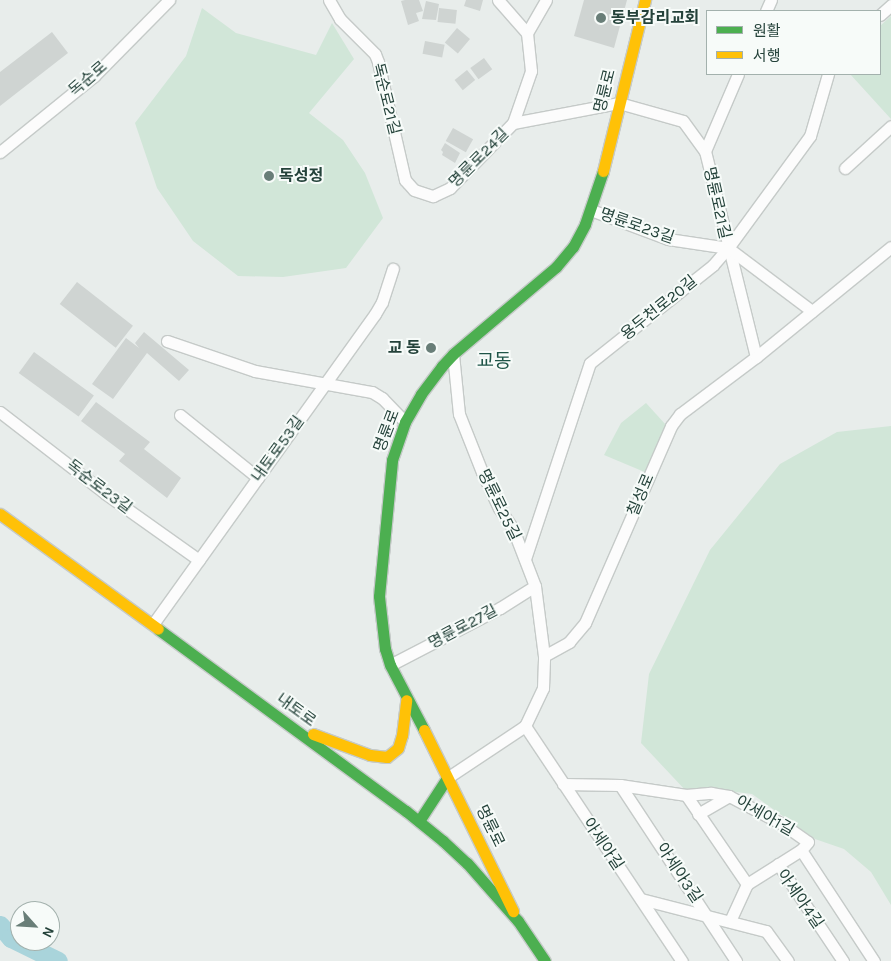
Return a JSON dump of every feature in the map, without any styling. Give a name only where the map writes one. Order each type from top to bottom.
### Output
[{"type":"street","name":"독순로","points":[[0,152],[94,76],[169,0]]},
{"type":"street","name":"독순로21길","points":[[330,0],[340,19],[375,54],[405,180],[414,190],[433,196]]},
{"type":"street","points":[[498,0],[527,33],[546,0]]},
{"type":"street","name":"명륜로","points":[[518,921],[390,665],[383,628],[380,577],[389,479],[392,460],[405,422],[421,394],[452,354],[556,268],[573,247],[591,210],[645,0]]},
{"type":"street","points":[[881,14],[891,5]]},
{"type":"street","name":"명륜로24길","points":[[433,196],[450,188],[513,123],[531,71],[527,33]]},
{"type":"street","points":[[705,151],[738,75]]},
{"type":"street","name":"용두천로20길","points":[[525,559],[590,363],[713,266],[728,248],[810,136],[828,75]]},
{"type":"street","points":[[513,123],[619,103]]},
{"type":"street","name":"명륜로21길","points":[[619,103],[683,121],[705,151],[756,357]]},
{"type":"street","points":[[845,168],[891,126]]},
{"type":"street","name":"명륜로23길","points":[[591,210],[668,239],[728,248],[812,311]]},
{"type":"street","name":"칠성로","points":[[544,656],[569,642],[585,624],[671,426],[690,406],[756,357],[891,246]]},
{"type":"street","name":"내토로53길","points":[[153,624],[375,314],[391,279],[393,269]]},
{"type":"street","points":[[167,341],[248,370],[372,392],[382,398],[405,422]]},
{"type":"street","name":"명륜로25길","points":[[452,354],[459,414],[485,479],[499,508],[513,529],[535,586],[544,656]]},
{"type":"street","name":"독순로23길","points":[[0,412],[106,494],[199,560]]},
{"type":"street","points":[[180,415],[258,478]]},
{"type":"street","name":"내토로","points":[[0,514],[153,624],[419,821],[467,863],[518,921],[545,961]]},
{"type":"street","name":"명륜로27길","points":[[390,665],[500,608],[535,586]]},
{"type":"street","points":[[419,821],[447,778],[525,726],[543,688],[544,656]]},
{"type":"street","points":[[292,727],[370,755],[387,757],[398,748],[402,735],[406,700]]},
{"type":"street","name":"아세아길","points":[[525,726],[682,961]]},
{"type":"street","points":[[563,784],[620,784],[686,795],[711,793],[729,796]]},
{"type":"street","name":"아세아3길","points":[[620,784],[736,961]]},
{"type":"street","points":[[686,795],[747,884],[730,922]]},
{"type":"street","name":"아세아1길","points":[[698,814],[729,796],[784,825],[808,842],[801,850],[874,961]]},
{"type":"street","points":[[778,864],[801,850]]},
{"type":"street","name":"아세아4길","points":[[747,884],[778,864],[843,961]]},
{"type":"street","points":[[641,899],[769,933],[788,961]]},
{"type":"green space","points":[[202,8],[236,33],[316,55],[332,23],[354,59],[309,113],[343,140],[365,173],[383,218],[346,268],[283,277],[238,276],[193,241],[157,188],[135,123],[186,56]]},
{"type":"green space","points":[[891,16],[891,119],[851,75],[881,75],[881,25]]},
{"type":"green space","points":[[646,403],[666,425],[647,473],[604,455],[621,423]]},
{"type":"green space","points":[[891,426],[891,905],[871,872],[844,849],[815,839],[752,794],[728,791],[687,792],[641,743],[649,674],[710,550],[780,464],[837,432]]},
{"type":"building","points":[[419,0],[423,11],[416,13],[419,21],[408,25],[401,1]]},
{"type":"building","points":[[466,0],[483,0],[480,11],[464,6]]},
{"type":"building","name":"동부감리교회","points":[[584,0],[627,0],[614,48],[574,36]]},
{"type":"building","points":[[426,1],[439,4],[436,20],[422,19]]},
{"type":"building","points":[[439,8],[457,10],[455,24],[438,22]]},
{"type":"building","points":[[457,28],[470,39],[458,53],[445,43]]},
{"type":"building","points":[[52,32],[68,53],[0,106],[0,72]]},
{"type":"building","points":[[425,41],[445,45],[442,58],[423,54]]},
{"type":"building","points":[[484,58],[492,69],[478,79],[470,68]]},
{"type":"building","points":[[467,70],[475,80],[463,90],[455,80]]},
{"type":"building","points":[[453,128],[473,139],[466,152],[446,141]]},
{"type":"building","points":[[445,143],[460,153],[455,163],[442,155],[443,152],[441,150]]},
{"type":"building","points":[[77,282],[133,326],[116,348],[60,304]]},
{"type":"building","points":[[144,332],[189,370],[179,381],[147,353],[113,399],[92,384],[126,338],[139,348],[135,343]]},
{"type":"building","points":[[34,352],[94,395],[79,417],[19,373]]},
{"type":"building","points":[[96,402],[150,442],[144,449],[181,478],[167,498],[119,461],[125,454],[81,421]]},
{"type":"waterway","points":[[0,925],[11,938],[58,961]]},
{"type":"traffic: fast","points":[[424,730],[390,665],[385,649],[379,596],[392,460],[405,422],[421,394],[442,366],[453,354],[556,267],[573,247],[585,224],[603,171]]},
{"type":"traffic: fast","points":[[158,629],[406,811],[443,841],[467,863],[518,921],[545,961]]},
{"type":"traffic: fast","points":[[419,821],[447,778]]},
{"type":"traffic: slow","points":[[603,171],[645,0]]},
{"type":"traffic: slow","points":[[0,514],[158,629]]},
{"type":"traffic: slow","points":[[313,734],[370,755],[387,757],[398,748],[402,735],[406,700]]},
{"type":"traffic: slow","points":[[424,730],[513,911]]},
{"type":"place","name":"동부감리교회","points":[[601,18]]},
{"type":"place","name":"독성정","points":[[269,176]]},
{"type":"place","name":"교 동","points":[[431,348]]},
{"type":"district","name":"교동","points":[[494,362]]}]
